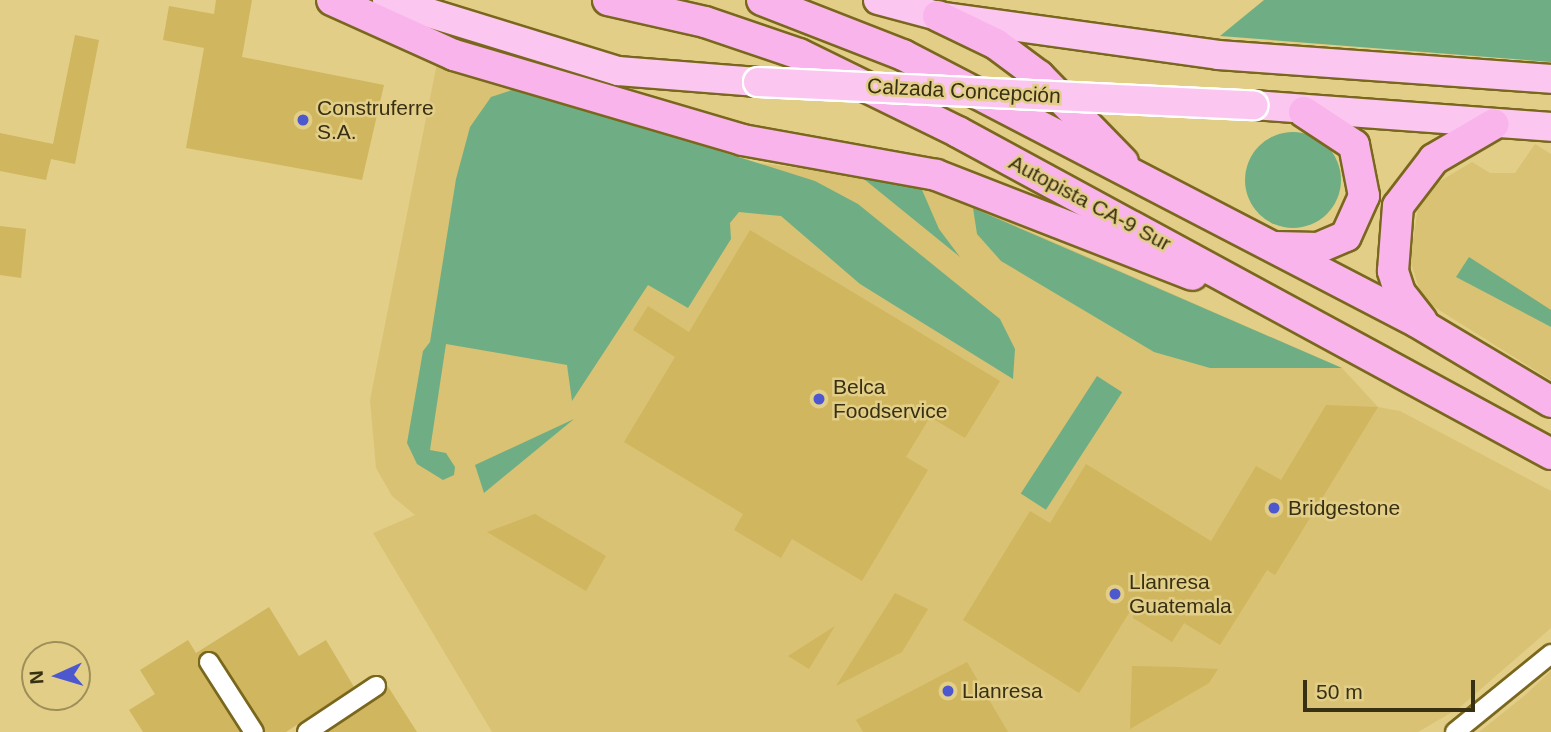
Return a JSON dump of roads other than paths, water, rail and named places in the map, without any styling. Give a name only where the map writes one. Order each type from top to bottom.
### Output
[{"type":"highway","points":[[332,0],[454,55],[742,140],[936,175],[1306,321]]},
{"type":"highway","name":"Autopista CA-9 Sur","points":[[608,0],[705,22],[799,54],[958,132],[1551,454]]},
{"type":"highway","points":[[762,0],[853,31],[1135,175],[1261,246],[1432,331],[1551,402]]},
{"type":"highway","points":[[938,16],[987,39],[1039,76],[1135,175]]},
{"type":"highway","points":[[1261,246],[1307,249],[1333,243],[1346,236],[1360,211],[1365,178],[1354,145],[1304,112]]},
{"type":"highway","points":[[1432,331],[1405,301],[1393,271],[1398,206],[1434,159],[1494,124]]},
{"type":"main road","name":"Calzada Concepción","points":[[387,0],[618,71],[758,82],[1253,105],[1304,112],[1551,127]]},
{"type":"main road","points":[[878,0],[938,16],[1218,55],[1551,79]]},
{"type":"street","points":[[1455,732],[1551,654]]},
{"type":"street","points":[[209,662],[250,727],[231,732]]},
{"type":"street","points":[[307,732],[376,687]]},
{"type":"place","name":"Construferre S.A.","points":[[303,120]]},
{"type":"place","name":"Belca Foodservice","points":[[819,399]]},
{"type":"place","name":"Bridgestone","points":[[1274,508]]},
{"type":"place","name":"Llanresa Guatemala","points":[[1115,594]]},
{"type":"place","name":"Llanresa","points":[[948,691]]}]
